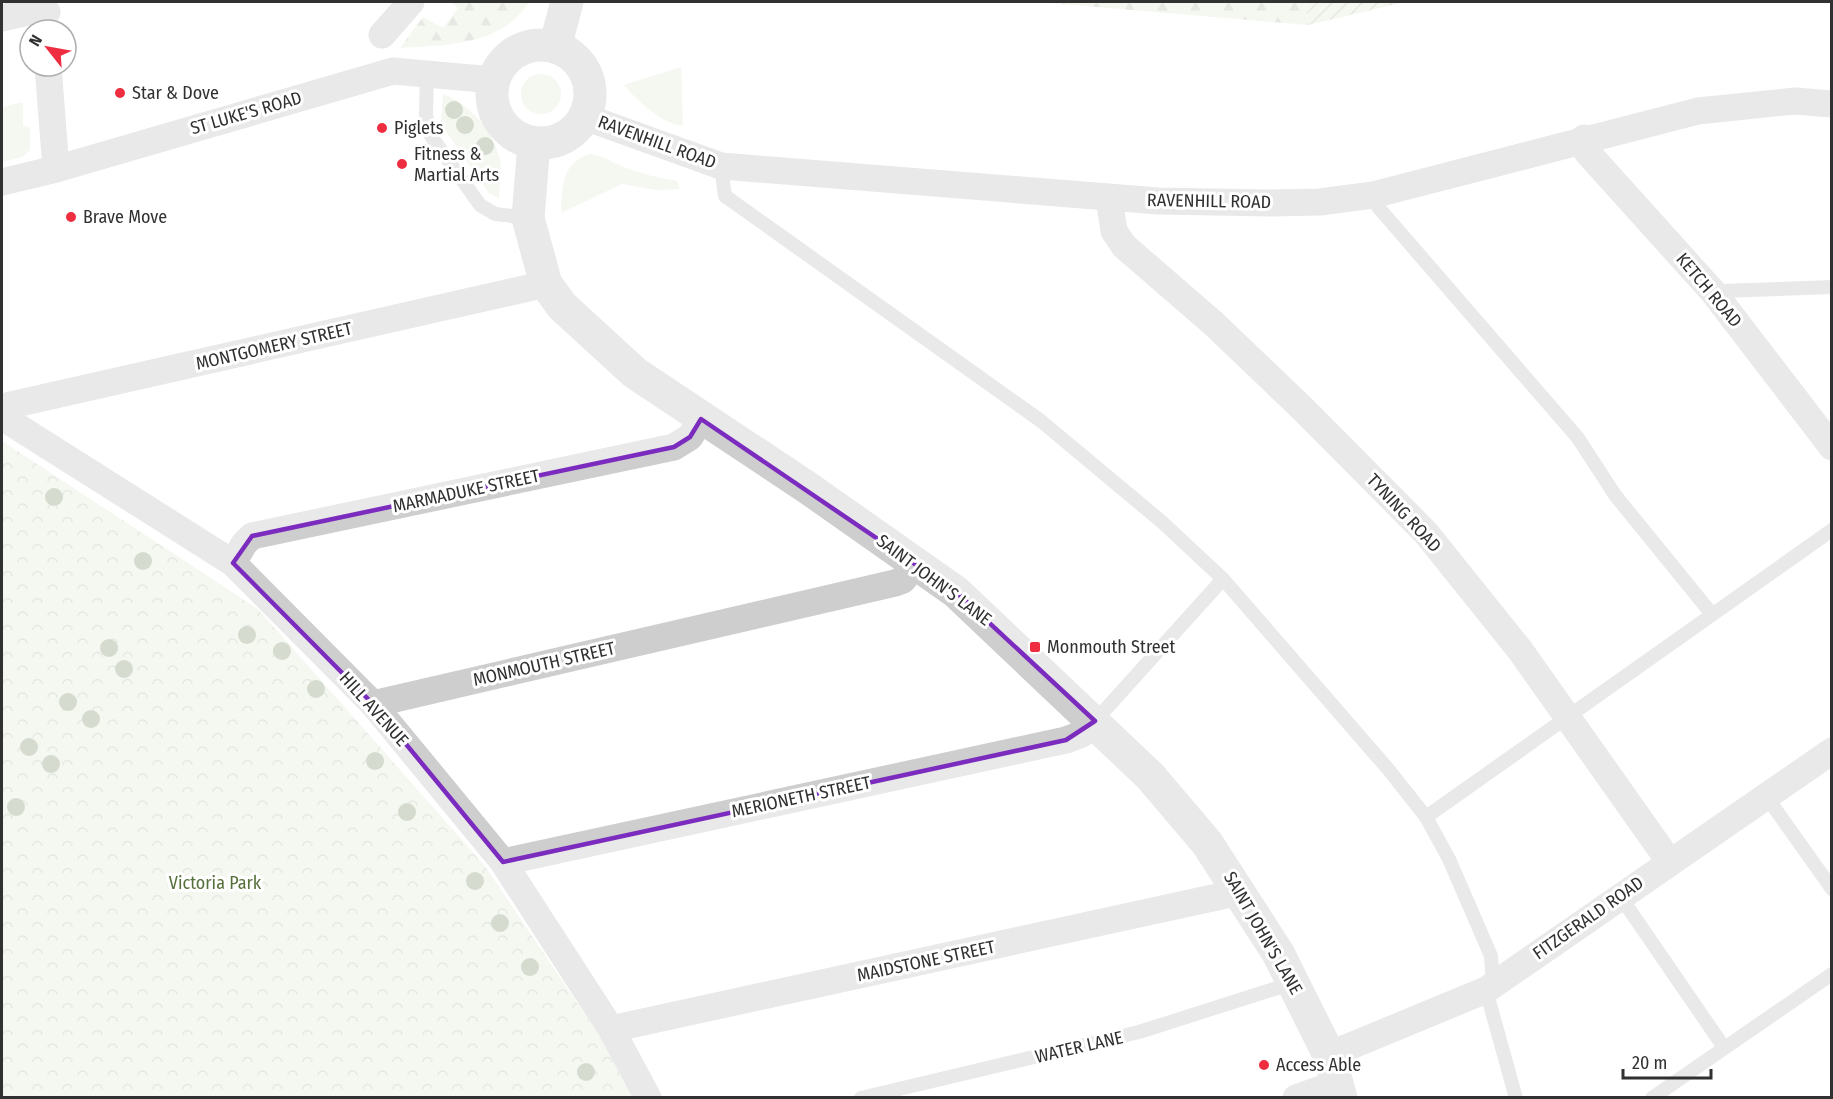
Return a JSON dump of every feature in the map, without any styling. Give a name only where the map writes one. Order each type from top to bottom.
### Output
[{"type":"street","points":[[382,35],[411,2]]},
{"type":"street","points":[[555,46],[567,2]]},
{"type":"street","points":[[2,18],[32,11],[47,14]]},
{"type":"street","points":[[536,45],[555,46],[571,54],[585,71],[590,88],[590,105],[585,117],[569,135],[553,142],[534,143],[518,138],[502,124],[494,109],[491,92],[493,80],[501,65],[519,50],[536,45]]},
{"type":"street","name":"ST LUKE'S ROAD","points":[[2,182],[56,169],[393,71],[428,72],[493,80]]},
{"type":"street","points":[[49,78],[56,169]]},
{"type":"street","name":"RAVENHILL ROAD","points":[[585,117],[721,166],[1109,198],[1271,203],[1320,202],[1373,195],[1584,138],[1698,111],[1795,101],[1832,104]]},
{"type":"street","name":"KETCH ROAD","points":[[1584,138],[1587,152],[1714,294],[1832,447]]},
{"type":"street","name":"SAINT JOHN'S LANE","points":[[534,143],[528,218],[546,284],[562,306],[635,374],[956,592],[994,625],[1150,776],[1207,843],[1240,892],[1293,983],[1336,1079]]},
{"type":"street","name":"TYNING ROAD","points":[[1109,198],[1114,231],[1124,246],[1238,347],[1426,533],[1520,650],[1570,717],[1669,861]]},
{"type":"street","name":"MONTGOMERY STREET","points":[[2,407],[546,284]]},
{"type":"street","name":"HILL AVENUE","points":[[2,417],[233,563],[373,704],[503,862],[611,1029],[648,1098]]},
{"type":"street","name":"MARMADUKE STREET","points":[[233,563],[244,544],[252,536],[674,447],[690,437],[701,419]]},
{"type":"street","name":"MONMOUTH STREET","points":[[373,704],[895,583],[903,580],[916,563]]},
{"type":"street","name":"MERIONETH STREET","points":[[503,862],[1066,740],[1082,734],[1095,722]]},
{"type":"street","name":"FITZGERALD ROAD","points":[[1296,1098],[1336,1079],[1489,988],[1669,861],[1832,751]]},
{"type":"street","name":"MAIDSTONE STREET","points":[[611,1029],[1240,892]]},
{"type":"lane","points":[[428,72],[426,115],[431,136],[480,205],[495,214],[528,218]]},
{"type":"lane","points":[[721,166],[725,196],[1041,421],[1162,522],[1223,579],[1388,769],[1426,817],[1449,859],[1491,956],[1489,988],[1516,1098]]},
{"type":"lane","points":[[1373,195],[1378,207],[1578,438],[1615,495],[1711,613]]},
{"type":"lane","points":[[1714,294],[1722,291],[1832,287]]},
{"type":"lane","points":[[1426,817],[1570,717],[1711,613],[1832,530]]},
{"type":"lane","points":[[1095,722],[1223,579]]},
{"type":"lane","points":[[1766,796],[1832,889]]},
{"type":"lane","points":[[1620,896],[1723,1046]]},
{"type":"lane","points":[[1652,1098],[1723,1046],[1832,974]]},
{"type":"lane","name":"WATER LANE","points":[[861,1098],[1139,1032],[1293,983]]},
{"type":"highlighted area","points":[[701,419],[956,592],[1095,721],[1066,740],[503,862],[373,704],[233,563],[252,536],[674,447],[690,437]]},
{"type":"green space","points":[[450,2],[529,2],[518,16],[504,27],[488,35],[453,44],[400,48],[423,17],[443,28],[458,8]]},
{"type":"green space","points":[[1038,2],[1305,2],[1308,25]]},
{"type":"green space","points":[[1305,2],[1405,2],[1308,25]]},
{"type":"green space","points":[[681,67],[683,125],[676,125],[660,117],[624,85]]},
{"type":"green space","points":[[541,74],[555,80],[561,94],[555,108],[541,114],[527,108],[521,94],[527,80]]},
{"type":"green space","points":[[443,94],[462,104],[471,112],[492,139],[501,165],[499,198],[489,193],[441,124]]},
{"type":"green space","points":[[23,102],[23,126],[30,127],[30,150],[22,157],[2,162],[2,107]]},
{"type":"green space","points":[[590,154],[626,168],[677,181],[680,189],[657,190],[622,184],[561,213],[565,177],[574,163]]},
{"type":"green space","name":"Victoria Park","points":[[2,441],[258,609],[485,866],[600,1037],[632,1097],[2,1097]]},
{"type":"place","name":"Star & Dove","points":[[120,93]]},
{"type":"place","name":"Piglets","points":[[382,128]]},
{"type":"place","name":"Fitness & Martial Arts","points":[[402,164]]},
{"type":"place","name":"Brave Move","points":[[71,217]]},
{"type":"place","name":"Monmouth Street","points":[[1035,647]]},
{"type":"place","name":"Access Able","points":[[1264,1065]]}]
